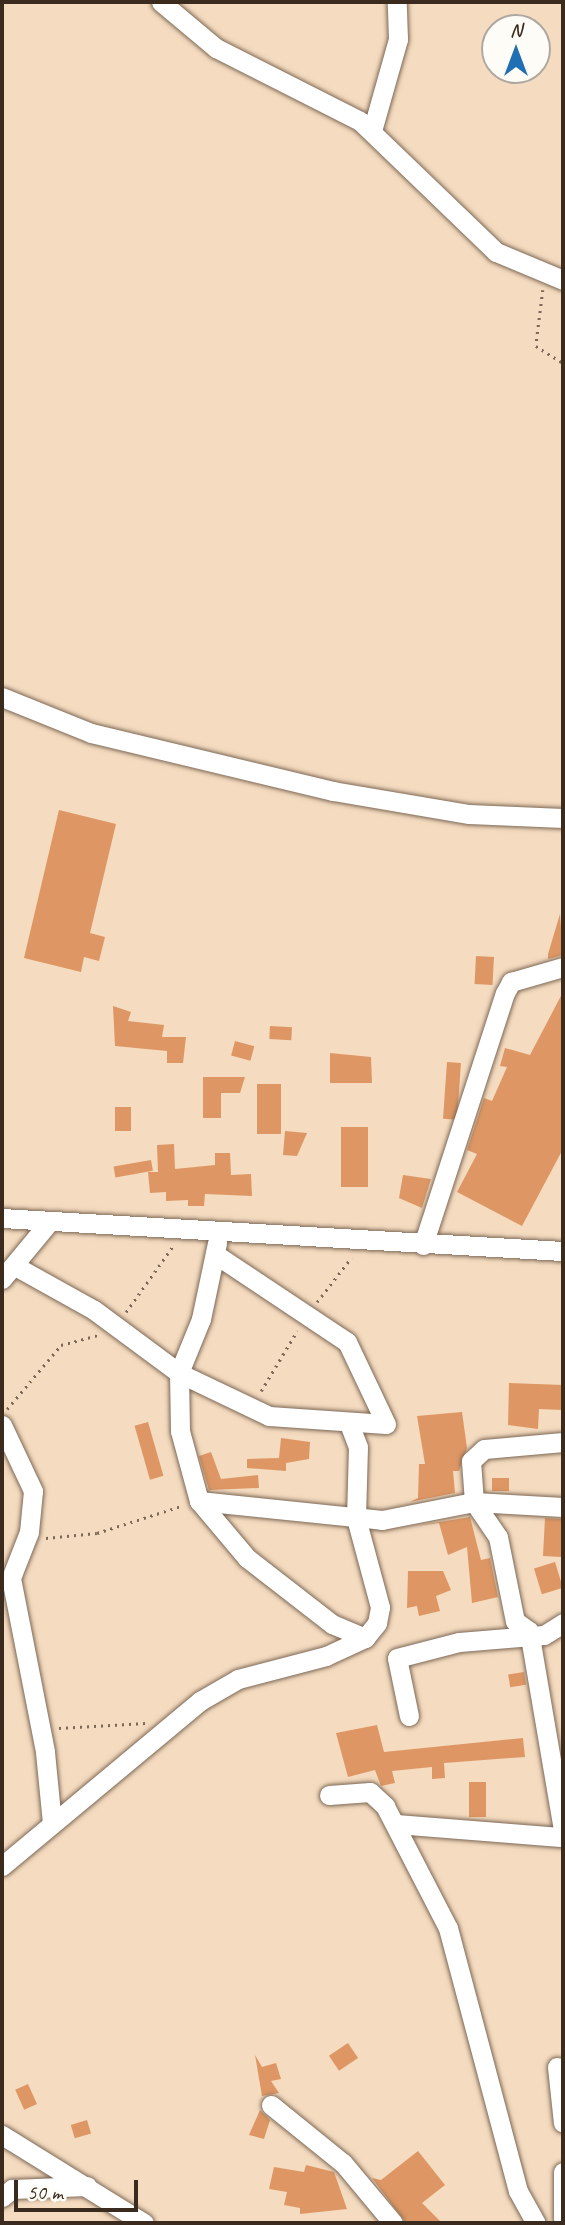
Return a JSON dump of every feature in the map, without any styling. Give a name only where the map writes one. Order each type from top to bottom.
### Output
[{"type":"street","points":[[161,2],[216,48],[372,131],[496,251],[554,278]]},
{"type":"street","points":[[372,131],[398,39],[397,2]]},
{"type":"street","points":[[2,697],[91,733],[333,791],[469,814],[563,818]]},
{"type":"street","points":[[423,1245],[505,993],[511,982],[563,967]]},
{"type":"street","points":[[2,1218],[221,1227],[423,1245],[563,1251]]},
{"type":"street","points":[[50,1221],[8,1272],[93,1310],[179,1373],[268,1416],[350,1426],[387,1422],[347,1342],[215,1254]]},
{"type":"street","points":[[221,1227],[201,1319],[179,1373],[180,1430],[198,1501],[247,1558],[332,1624],[365,1638]]},
{"type":"street","points":[[2,1425],[33,1491],[31,1523],[11,1578],[38,1729],[51,1823]]},
{"type":"street","points":[[2,1866],[200,1701],[238,1679],[326,1656],[365,1638],[380,1606],[356,1518],[358,1447],[350,1426]]},
{"type":"street","points":[[563,1442],[475,1453],[474,1502],[498,1537],[515,1621],[528,1631],[544,1635],[563,1623]]},
{"type":"street","points":[[198,1501],[382,1520],[474,1502],[563,1507]]},
{"type":"street","points":[[409,1716],[397,1658],[528,1631]]},
{"type":"street","points":[[528,1631],[563,1829]]},
{"type":"street","points":[[329,1795],[370,1792],[396,1824],[453,1943],[485,2079],[518,2191],[536,2223]]},
{"type":"street","points":[[396,1824],[563,1837]]},
{"type":"street","points":[[557,2067],[563,2123]]},
{"type":"street","points":[[271,2105],[343,2163],[393,2223]]},
{"type":"street","points":[[2,2135],[144,2223]]},
{"type":"street","points":[[563,2172],[563,2219]]},
{"type":"street","points":[[2,2197],[12,2189],[87,2186]]},
{"type":"path","points":[[554,278],[536,346],[563,363]]},
{"type":"path","points":[[19,1551],[31,1541],[97,1534],[198,1501]]},
{"type":"path","points":[[38,1729],[118,1728],[155,1721]]},
{"type":"building","points":[[59,810],[116,824],[90,933],[105,937],[99,961],[84,957],[81,972],[24,958]]},
{"type":"building","points":[[560,914],[563,955],[548,959],[548,954]]},
{"type":"building","points":[[476,956],[494,957],[493,985],[475,984]]},
{"type":"building","points":[[563,992],[563,1149],[522,1226],[457,1192],[477,1154],[467,1150],[484,1098],[492,1101],[507,1067],[500,1066],[505,1048],[530,1055]]},
{"type":"building","points":[[113,1006],[131,1012],[128,1021],[164,1025],[162,1037],[186,1037],[183,1063],[167,1063],[167,1051],[115,1046]]},
{"type":"building","points":[[270,1026],[292,1027],[291,1040],[269,1039]]},
{"type":"building","points":[[235,1041],[254,1046],[250,1061],[231,1055]]},
{"type":"building","points":[[330,1053],[371,1057],[372,1083],[330,1083]]},
{"type":"building","points":[[447,1062],[461,1063],[457,1120],[443,1119]]},
{"type":"building","points":[[203,1077],[245,1077],[240,1093],[221,1093],[221,1118],[203,1118]]},
{"type":"building","points":[[257,1084],[281,1084],[281,1134],[257,1134]]},
{"type":"building","points":[[115,1107],[131,1107],[131,1131],[115,1131]]},
{"type":"building","points":[[341,1127],[368,1127],[368,1187],[341,1187]]},
{"type":"building","points":[[285,1131],[307,1133],[297,1156],[283,1155]]},
{"type":"building","points":[[174,1144],[175,1169],[215,1165],[215,1153],[230,1153],[231,1175],[251,1174],[252,1196],[205,1194],[204,1206],[188,1206],[188,1200],[166,1201],[166,1192],[150,1193],[148,1172],[158,1172],[157,1145]]},
{"type":"building","points":[[151,1160],[153,1171],[115,1177],[114,1167]]},
{"type":"building","points":[[403,1175],[431,1179],[422,1208],[399,1198]]},
{"type":"building","points":[[509,1383],[563,1385],[563,1410],[539,1409],[538,1429],[508,1425]]},
{"type":"building","points":[[462,1412],[467,1448],[459,1471],[453,1471],[455,1493],[410,1502],[418,1498],[419,1464],[425,1464],[417,1416]]},
{"type":"building","points":[[148,1422],[163,1476],[150,1480],[135,1426]]},
{"type":"building","points":[[281,1438],[310,1442],[309,1459],[286,1463],[286,1471],[247,1468],[247,1459],[279,1458]]},
{"type":"building","points":[[211,1452],[221,1479],[258,1475],[259,1488],[209,1490],[199,1456]]},
{"type":"building","points":[[492,1478],[509,1478],[509,1491],[492,1491]]},
{"type":"building","points":[[470,1517],[481,1560],[490,1558],[498,1597],[472,1603],[467,1547],[448,1555],[439,1523],[415,1526]]},
{"type":"building","points":[[545,1518],[563,1519],[561,1557],[543,1556]]},
{"type":"building","points":[[555,1562],[563,1588],[542,1594],[534,1568]]},
{"type":"building","points":[[408,1571],[443,1571],[451,1590],[436,1596],[440,1611],[419,1616],[417,1606],[407,1608]]},
{"type":"building","points":[[524,1672],[526,1685],[510,1687],[508,1675]]},
{"type":"building","points":[[377,1725],[384,1752],[523,1738],[525,1757],[444,1763],[445,1778],[432,1779],[432,1767],[392,1771],[395,1783],[381,1786],[375,1770],[348,1777],[336,1733]]},
{"type":"building","points":[[469,1782],[486,1782],[486,1817],[469,1817]]},
{"type":"building","points":[[348,2043],[358,2058],[339,2071],[329,2056]]},
{"type":"building","points":[[255,2055],[262,2067],[276,2063],[281,2079],[271,2081],[279,2093],[262,2096]]},
{"type":"building","points":[[28,2084],[37,2104],[24,2110],[15,2090]]},
{"type":"building","points":[[260,2110],[270,2120],[264,2139],[249,2135]]},
{"type":"building","points":[[87,2120],[91,2133],[75,2138],[71,2125]]},
{"type":"building","points":[[418,2151],[445,2185],[422,2203],[442,2223],[406,2223],[372,2178],[381,2180]]},
{"type":"building","points":[[306,2165],[334,2172],[347,2209],[300,2214],[300,2208],[284,2205],[287,2192],[269,2189],[274,2167],[304,2172]]}]
